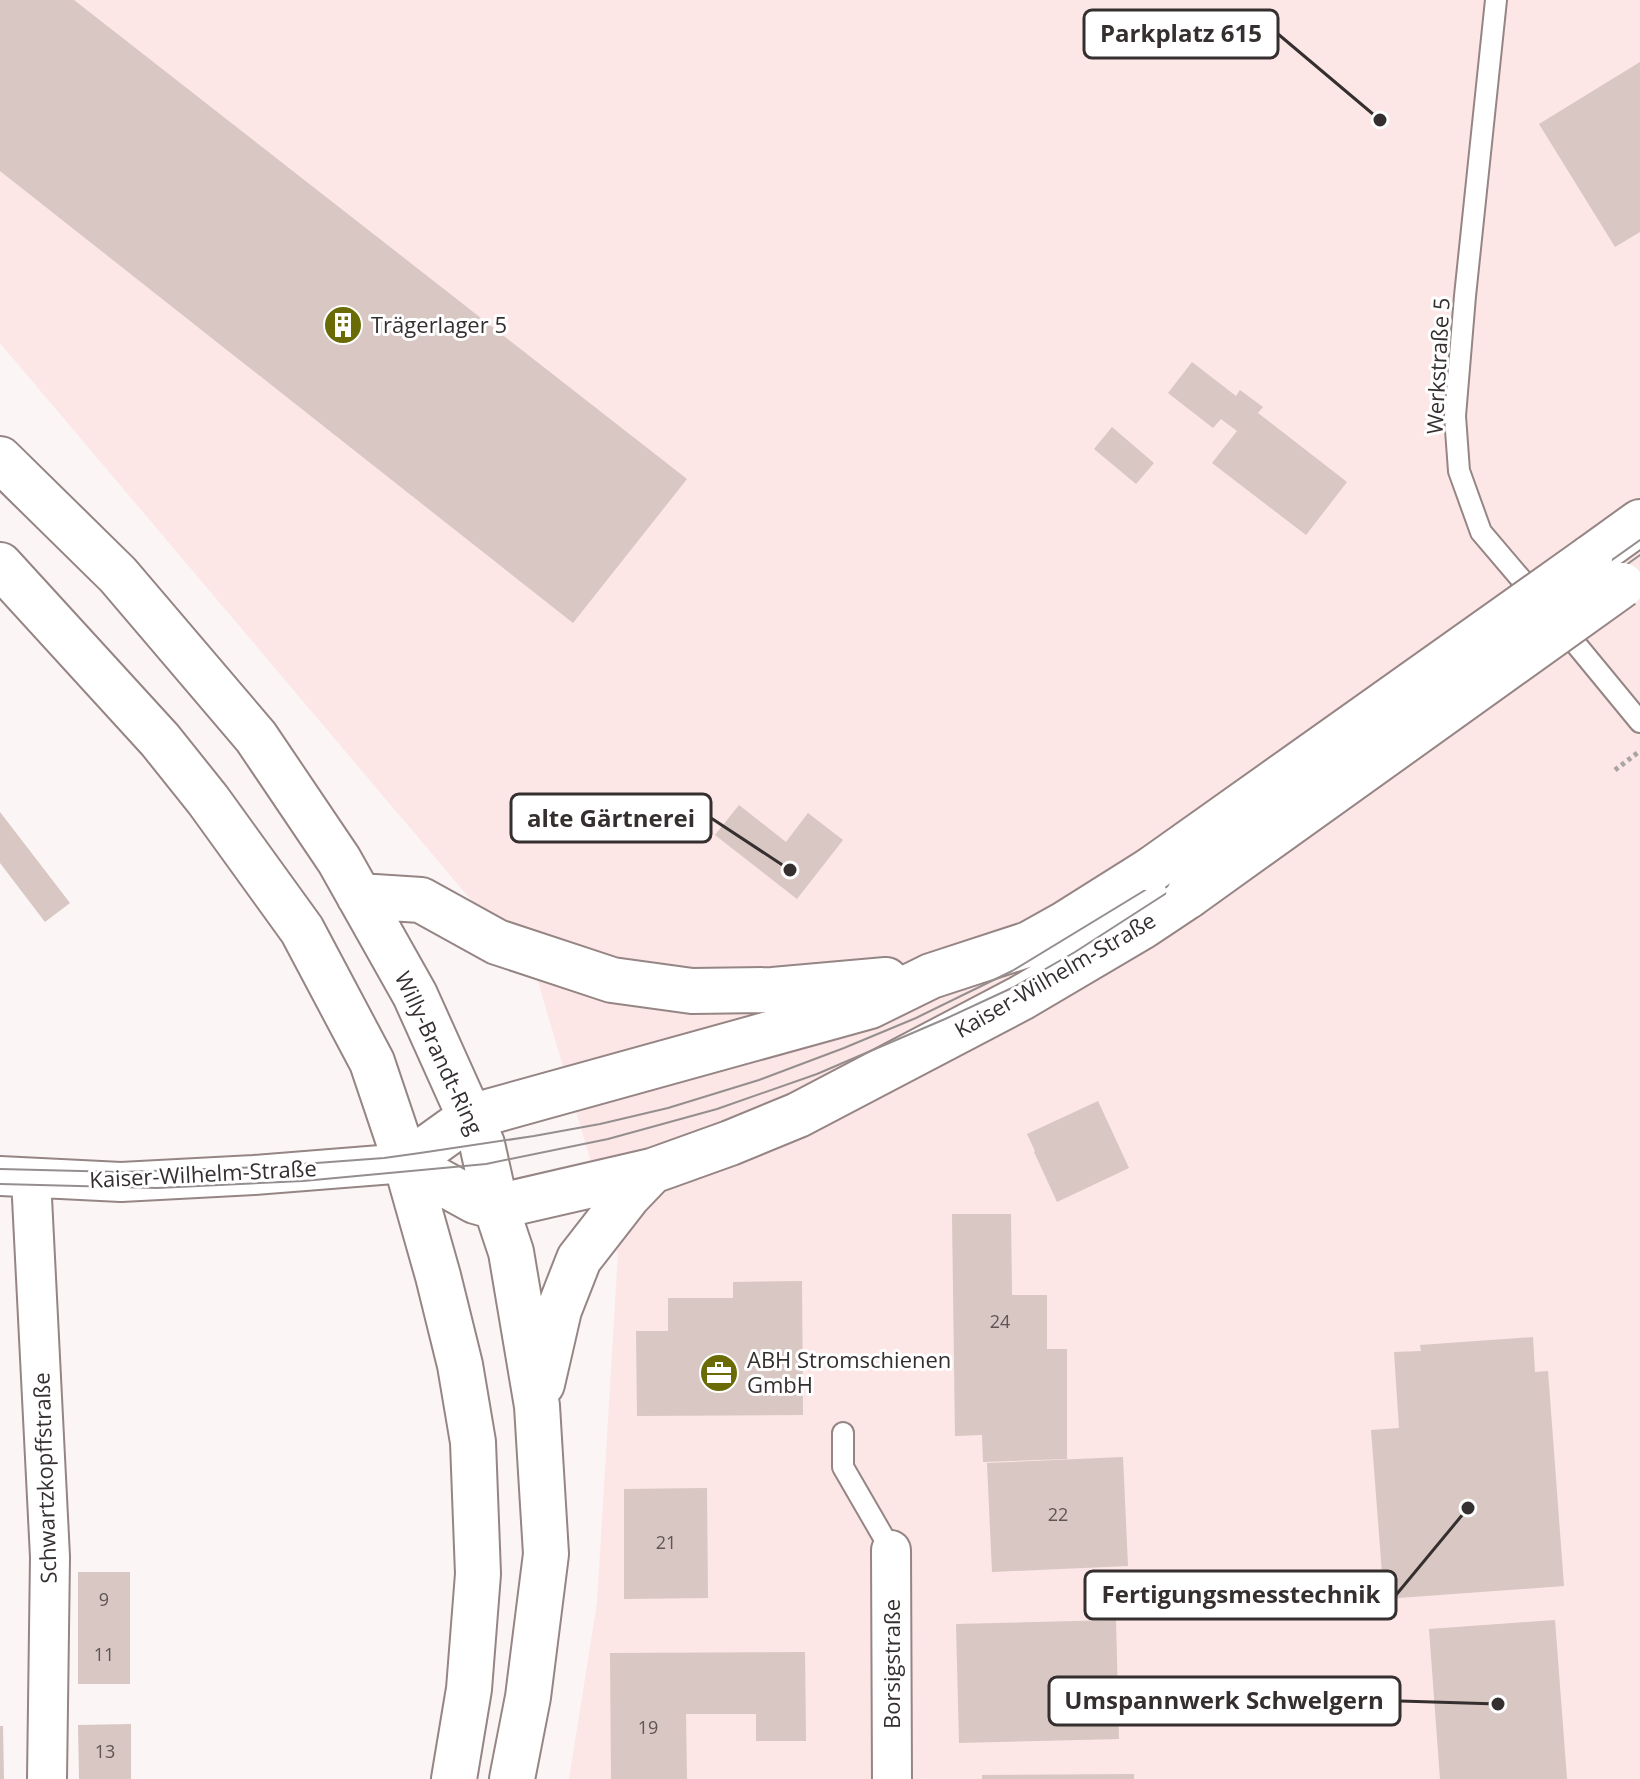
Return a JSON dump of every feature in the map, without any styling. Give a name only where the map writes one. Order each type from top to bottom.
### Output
[{"type":"main road","name":"Willy-Brandt-Ring","points":[[0,459],[118,575],[256,737],[339,860],[415,995],[482,1144],[496,1207],[511,1252],[537,1406],[546,1554],[528,1697],[512,1779]]},
{"type":"main road","name":"Kaiser-Wilhelm-Straße","points":[[406,1163],[470,1117],[870,1006],[931,976],[1029,944],[1152,869],[1640,522]]},
{"type":"main road","points":[[0,565],[160,740],[208,800],[302,930],[372,1062],[406,1163],[438,1276],[460,1365],[473,1442],[478,1574],[469,1689],[454,1779]]},
{"type":"main road","name":"Kaiser-Wilhelm-Straße","points":[[496,1207],[652,1171],[730,1143],[798,1115],[1021,998],[1188,896],[1631,579]]},
{"type":"main road","points":[[359,896],[421,900],[497,942],[612,980],[692,991],[773,990],[931,976]]},
{"type":"main road","points":[[406,1163],[475,1201],[496,1207]]},
{"type":"main road","points":[[537,1406],[559,1310],[579,1259],[628,1196],[652,1171]]},
{"type":"street","name":"Kaiser-Wilhelm-Straße","points":[[15,1177],[136,1181],[406,1163]]},
{"type":"street","name":"Schwartzkopffstraße","points":[[15,1177],[50,1557],[47,1779]]},
{"type":"street","name":"Borsigstraße","points":[[891,1550],[892,1779]]},
{"type":"lane","name":"Werkstraße 5","points":[[1496,0],[1455,416],[1459,471],[1481,532],[1636,709]]},
{"type":"lane","points":[[843,1433],[843,1467],[891,1550]]},
{"type":"path","points":[[1615,770],[1640,751]]},
{"type":"shaded area","points":[[0,0],[1640,0],[1640,1779],[569,1779],[597,1603],[618,1254],[537,978],[0,343]]},
{"type":"building","name":"Trägerlager 5","points":[[0,0],[74,0],[687,479],[573,623],[0,171]]},
{"type":"building","points":[[1640,62],[1640,232],[1615,247],[1539,124]]},
{"type":"building","points":[[1192,362],[1236,396],[1240,390],[1263,407],[1258,413],[1347,482],[1306,535],[1212,463],[1237,431],[1221,419],[1213,428],[1168,393]]},
{"type":"building","points":[[1112,427],[1154,463],[1136,484],[1094,449]]},
{"type":"building","points":[[739,805],[786,842],[808,813],[843,840],[797,899],[715,835]]},
{"type":"building","points":[[0,812],[70,903],[45,922],[0,863]]},
{"type":"building","points":[[1098,1101],[1129,1168],[1057,1202],[1027,1134]]},
{"type":"building","points":[[952,1214],[1011,1214],[1012,1295],[1047,1295],[1047,1349],[1067,1349],[1067,1459],[983,1462],[982,1435],[955,1436]]},
{"type":"building","name":"ABH Stromschienen GmbH","points":[[802,1281],[803,1415],[637,1416],[636,1331],[668,1331],[668,1298],[733,1298],[733,1282]]},
{"type":"building","points":[[1533,1337],[1535,1372],[1548,1371],[1564,1586],[1384,1599],[1371,1430],[1399,1428],[1394,1352],[1421,1351],[1420,1345]]},
{"type":"building","points":[[1123,1457],[1128,1566],[992,1572],[987,1463]]},
{"type":"building","points":[[707,1488],[708,1598],[624,1599],[624,1489]]},
{"type":"building","points":[[78,1572],[130,1572],[130,1684],[78,1684]]},
{"type":"building","points":[[1116,1620],[1119,1739],[959,1743],[956,1624]]},
{"type":"building","points":[[1555,1620],[1567,1779],[1440,1779],[1429,1629]]},
{"type":"building","points":[[805,1652],[806,1741],[756,1741],[756,1714],[686,1714],[687,1779],[611,1779],[610,1653]]},
{"type":"building","points":[[131,1724],[131,1779],[79,1779],[78,1725]]},
{"type":"building","points":[[0,1726],[3,1726],[4,1779],[0,1779]]},
{"type":"building","points":[[1134,1774],[1134,1779],[982,1779],[982,1775]]},
{"type":"tram line","points":[[0,1169],[121,1172],[262,1167],[420,1153],[534,1136],[668,1108],[759,1080],[844,1048],[916,1018],[1012,971],[1165,878],[1640,540]]},
{"type":"tram line","points":[[0,1184],[157,1188],[303,1181],[486,1164],[608,1139],[717,1109],[817,1074],[1014,987],[1075,952],[1176,887],[1640,555]]},
{"type":"place","name":"Parkplatz 615","points":[[1380,120]]},
{"type":"place","name":"Trägerlager 5","points":[[343,325]]},
{"type":"place","name":"alte Gärtnerei","points":[[790,870]]},
{"type":"place","name":"ABH Stromschienen GmbH","points":[[719,1373]]},
{"type":"place","name":"Fertigungsmesstechnik","points":[[1468,1508]]},
{"type":"place","name":"Umspannwerk Schwelgern","points":[[1498,1704]]}]
